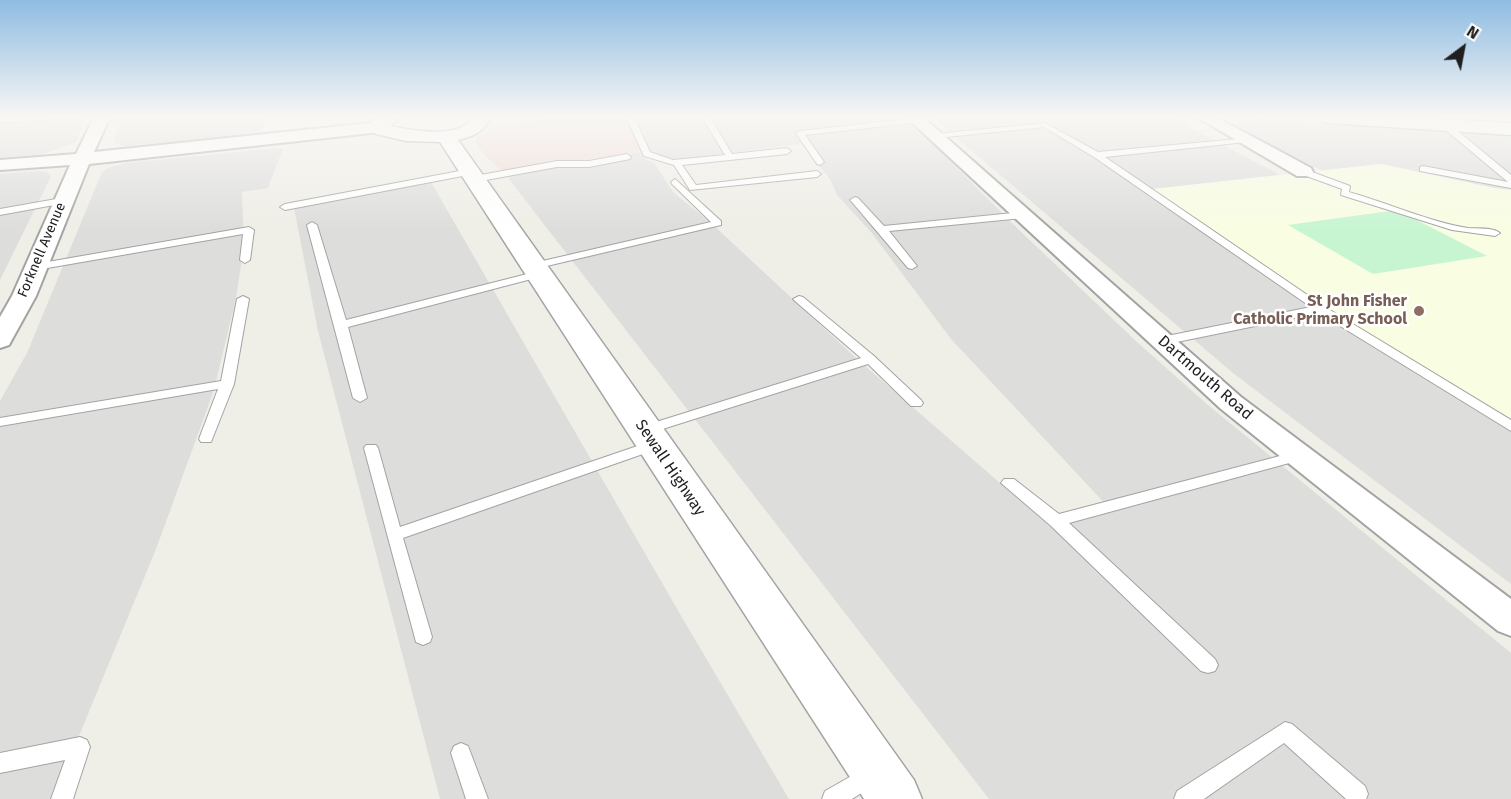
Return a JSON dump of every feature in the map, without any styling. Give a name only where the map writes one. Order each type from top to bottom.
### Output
[{"type":"street","name":"Forknell Avenue","points":[[0,340],[24,296],[62,201],[84,154]]},
{"type":"street","points":[[0,165],[121,154]]},
{"type":"street","name":"Sewall Highway","points":[[458,154],[885,785]]},
{"type":"street","name":"Dartmouth Road","points":[[956,154],[1231,403],[1511,620]]},
{"type":"street","points":[[1272,154],[1304,172]]},
{"type":"lane","points":[[648,154],[672,163],[756,154]]},
{"type":"lane","points":[[815,154],[820,162]]},
{"type":"lane","points":[[1097,155],[1104,154]]},
{"type":"lane","points":[[1480,154],[1511,180]]},
{"type":"lane","points":[[1097,155],[1321,309],[1511,426]]},
{"type":"lane","points":[[285,207],[472,176],[557,164],[589,164],[627,158]]},
{"type":"lane","points":[[677,163],[693,188],[817,174]]},
{"type":"lane","points":[[1423,168],[1511,185]]},
{"type":"lane","points":[[1304,172],[1347,188],[1344,193],[1394,207],[1439,226],[1467,232],[1495,233]]},
{"type":"lane","points":[[341,325],[536,270],[718,223],[675,182]]},
{"type":"lane","points":[[855,200],[912,266]]},
{"type":"lane","points":[[0,212],[62,201]]},
{"type":"lane","points":[[882,229],[1023,215]]},
{"type":"lane","points":[[312,225],[360,398]]},
{"type":"lane","points":[[36,267],[249,230],[245,260]]},
{"type":"lane","points":[[206,439],[228,384],[243,299]]},
{"type":"lane","points":[[799,299],[870,359],[916,403]]},
{"type":"lane","points":[[1162,341],[1321,309]]},
{"type":"lane","points":[[394,535],[650,437],[870,359]]},
{"type":"lane","points":[[0,422],[228,384]]},
{"type":"lane","points":[[371,448],[423,637]]},
{"type":"lane","points":[[1056,520],[1299,456]]},
{"type":"lane","points":[[1009,483],[1056,520],[1208,665]]},
{"type":"lane","points":[[1185,799],[1285,731],[1357,794]]},
{"type":"lane","points":[[0,763],[80,747],[62,799]]},
{"type":"lane","points":[[461,753],[477,799]]},
{"type":"lane","points":[[833,799],[885,785]]},
{"type":"shaded area","points":[[0,154],[40,154],[0,158]]},
{"type":"shaded area","points":[[213,154],[281,154],[268,188],[242,192],[244,245],[236,298],[214,390],[156,549],[53,799],[0,799],[0,401],[27,353],[102,172],[126,163]]},
{"type":"shaded area","points":[[484,154],[621,154],[505,174]]},
{"type":"shaded area","points":[[626,154],[642,154],[645,159],[654,163],[674,193],[710,222],[856,358],[1053,529],[1111,510],[951,339],[871,232],[837,195],[830,179],[810,154],[943,154],[1137,342],[1208,405],[1511,653],[1511,799],[989,799],[505,174]]},
{"type":"shaded area","points":[[656,154],[720,154],[683,159],[665,159]]},
{"type":"shaded area","points":[[976,154],[1241,154],[1280,175],[1144,190],[1511,431],[1511,584],[1233,373]]},
{"type":"shaded area","points":[[1290,154],[1511,154],[1511,190],[1381,164],[1323,171]]},
{"type":"shaded area","name":"St John Fisher Catholic Primary School","points":[[1381,164],[1511,190],[1511,431],[1143,190]]},
{"type":"shaded area","points":[[47,172],[51,176],[0,280],[0,174]]},
{"type":"shaded area","points":[[431,182],[789,799],[440,799],[318,331],[294,208]]},
{"type":"green space","points":[[1397,210],[1487,256],[1373,274],[1288,225]]},
{"type":"place","name":"St John Fisher Catholic Primary School","points":[[1419,311]]}]
